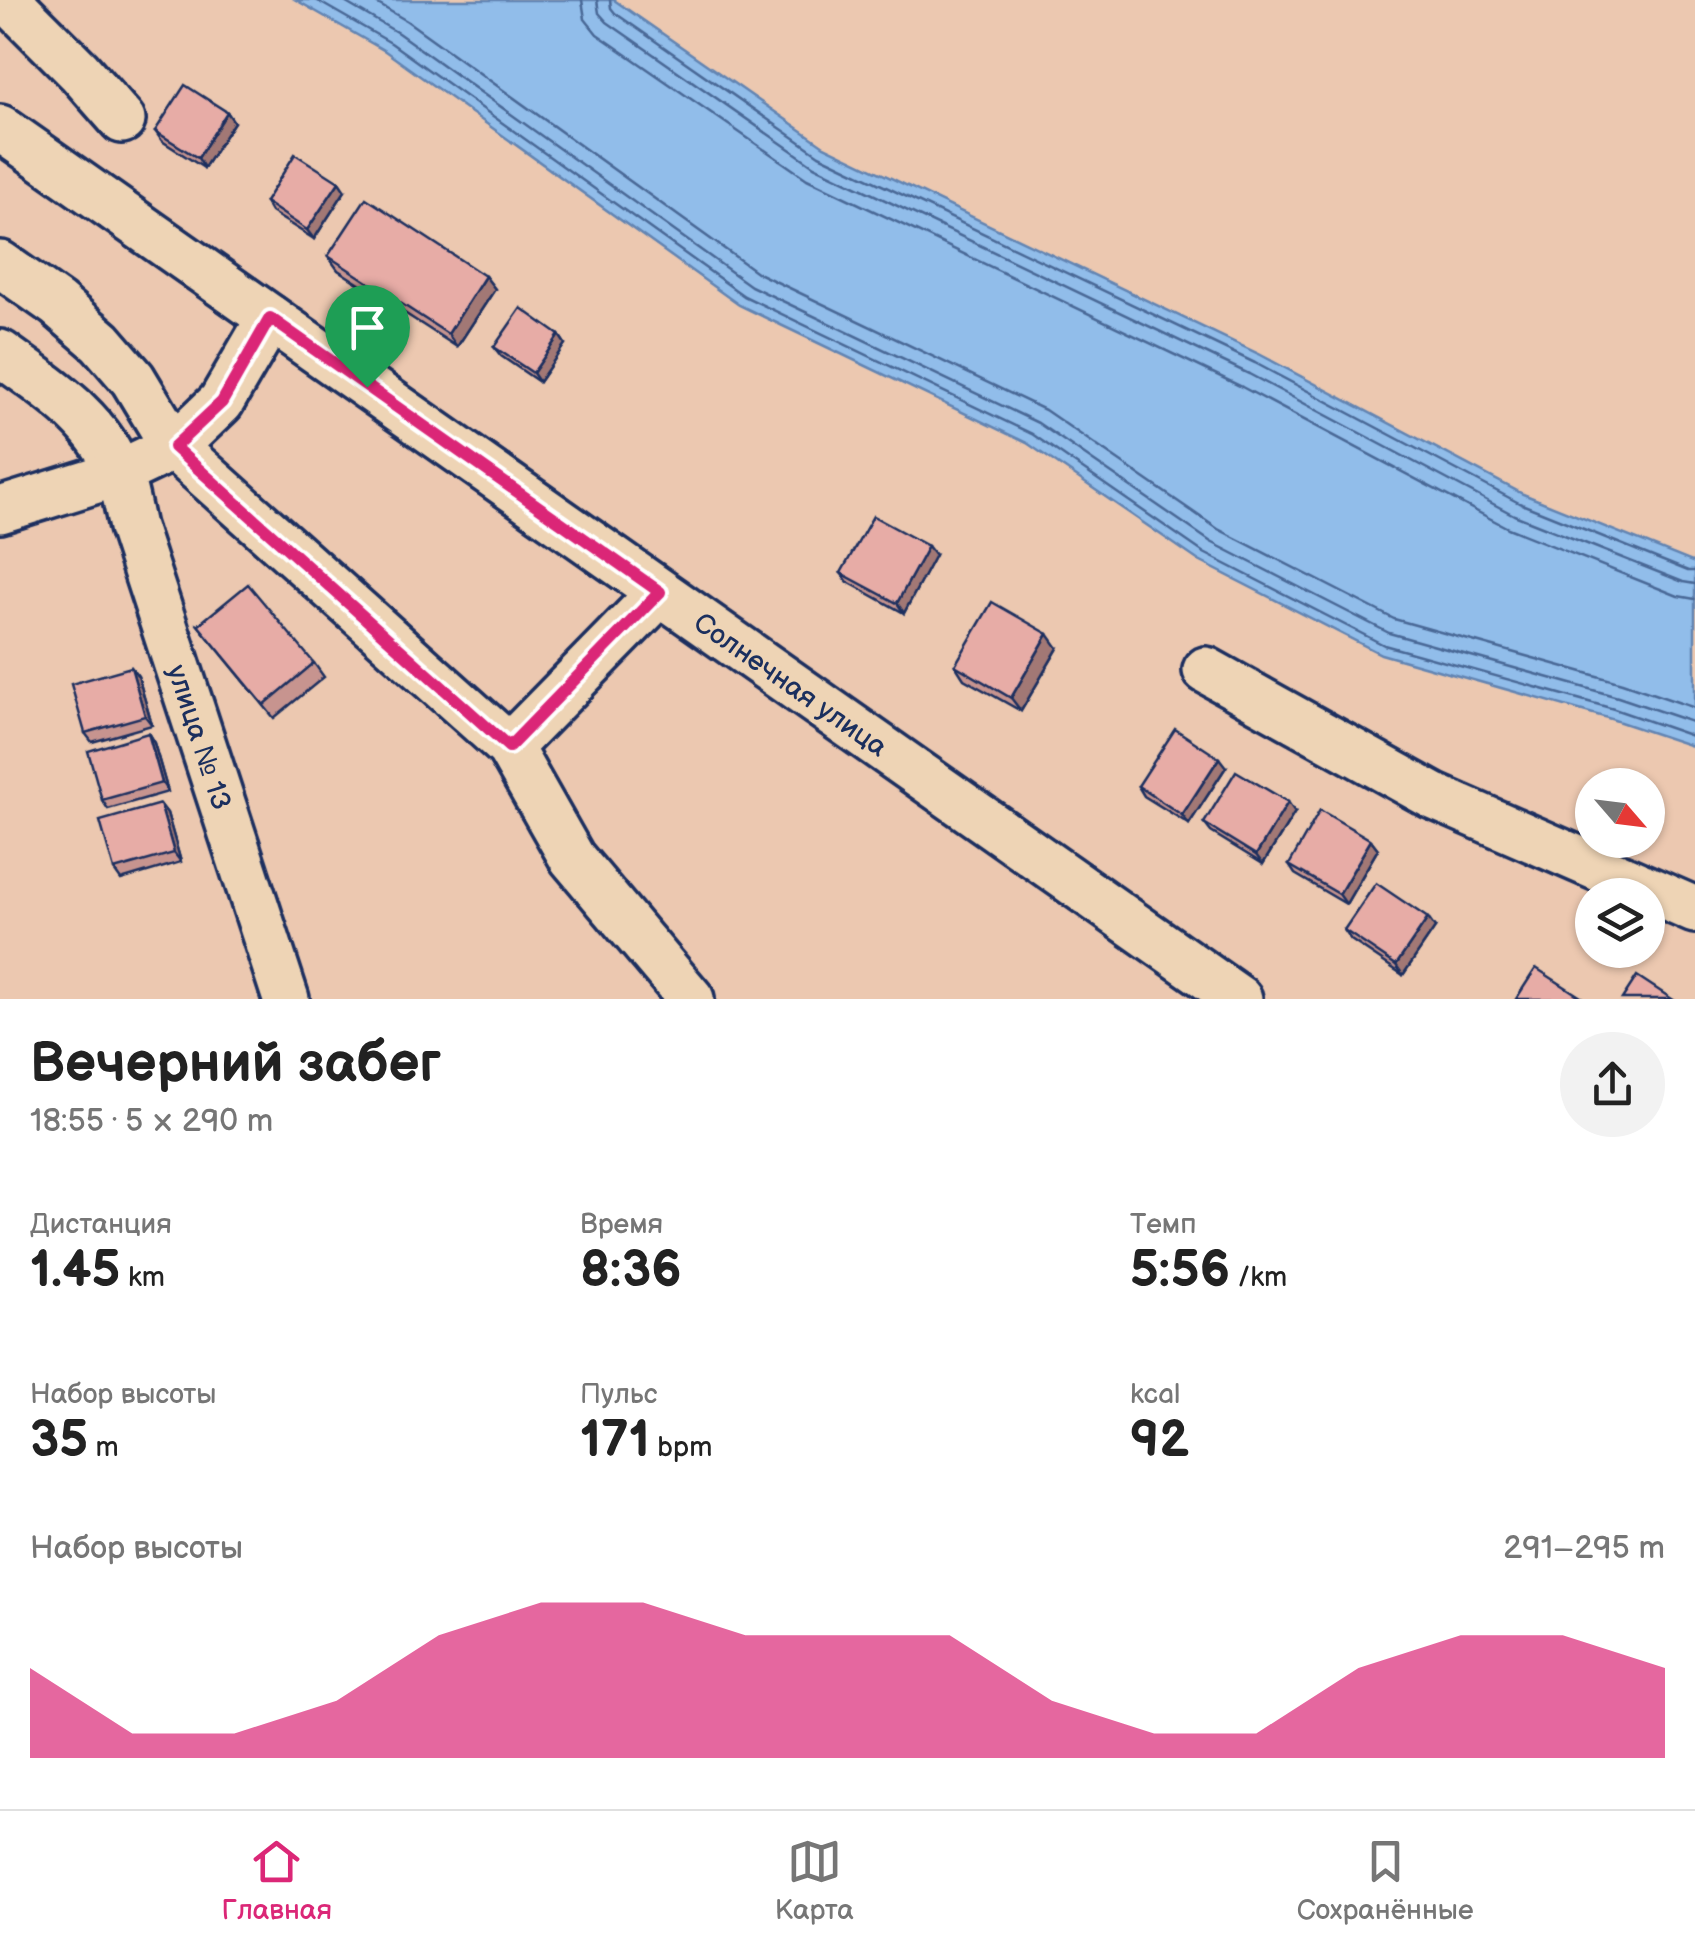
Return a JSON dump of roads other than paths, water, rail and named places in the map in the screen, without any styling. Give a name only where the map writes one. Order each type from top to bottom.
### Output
[{"type":"street","points":[[8,0],[122,120]]},
{"type":"street","name":"Солнечная улица","points":[[0,128],[1239,999]]},
{"type":"street","points":[[0,264],[57,304],[101,342],[133,378],[174,447],[509,747],[572,858],[691,999]]},
{"type":"street","points":[[0,510],[119,473],[174,447],[222,402],[270,318]]},
{"type":"street","name":"улица № 13","points":[[0,353],[76,410],[99,436],[119,473],[132,527],[286,999]]},
{"type":"street","points":[[509,747],[660,592]]},
{"type":"street","points":[[1206,670],[1434,796],[1695,910]]},
{"type":"water","points":[[296,0],[614,0],[824,146],[1259,354],[1523,494],[1695,563],[1695,747],[1381,654],[1199,561],[1027,443],[739,305],[385,51]]}]
